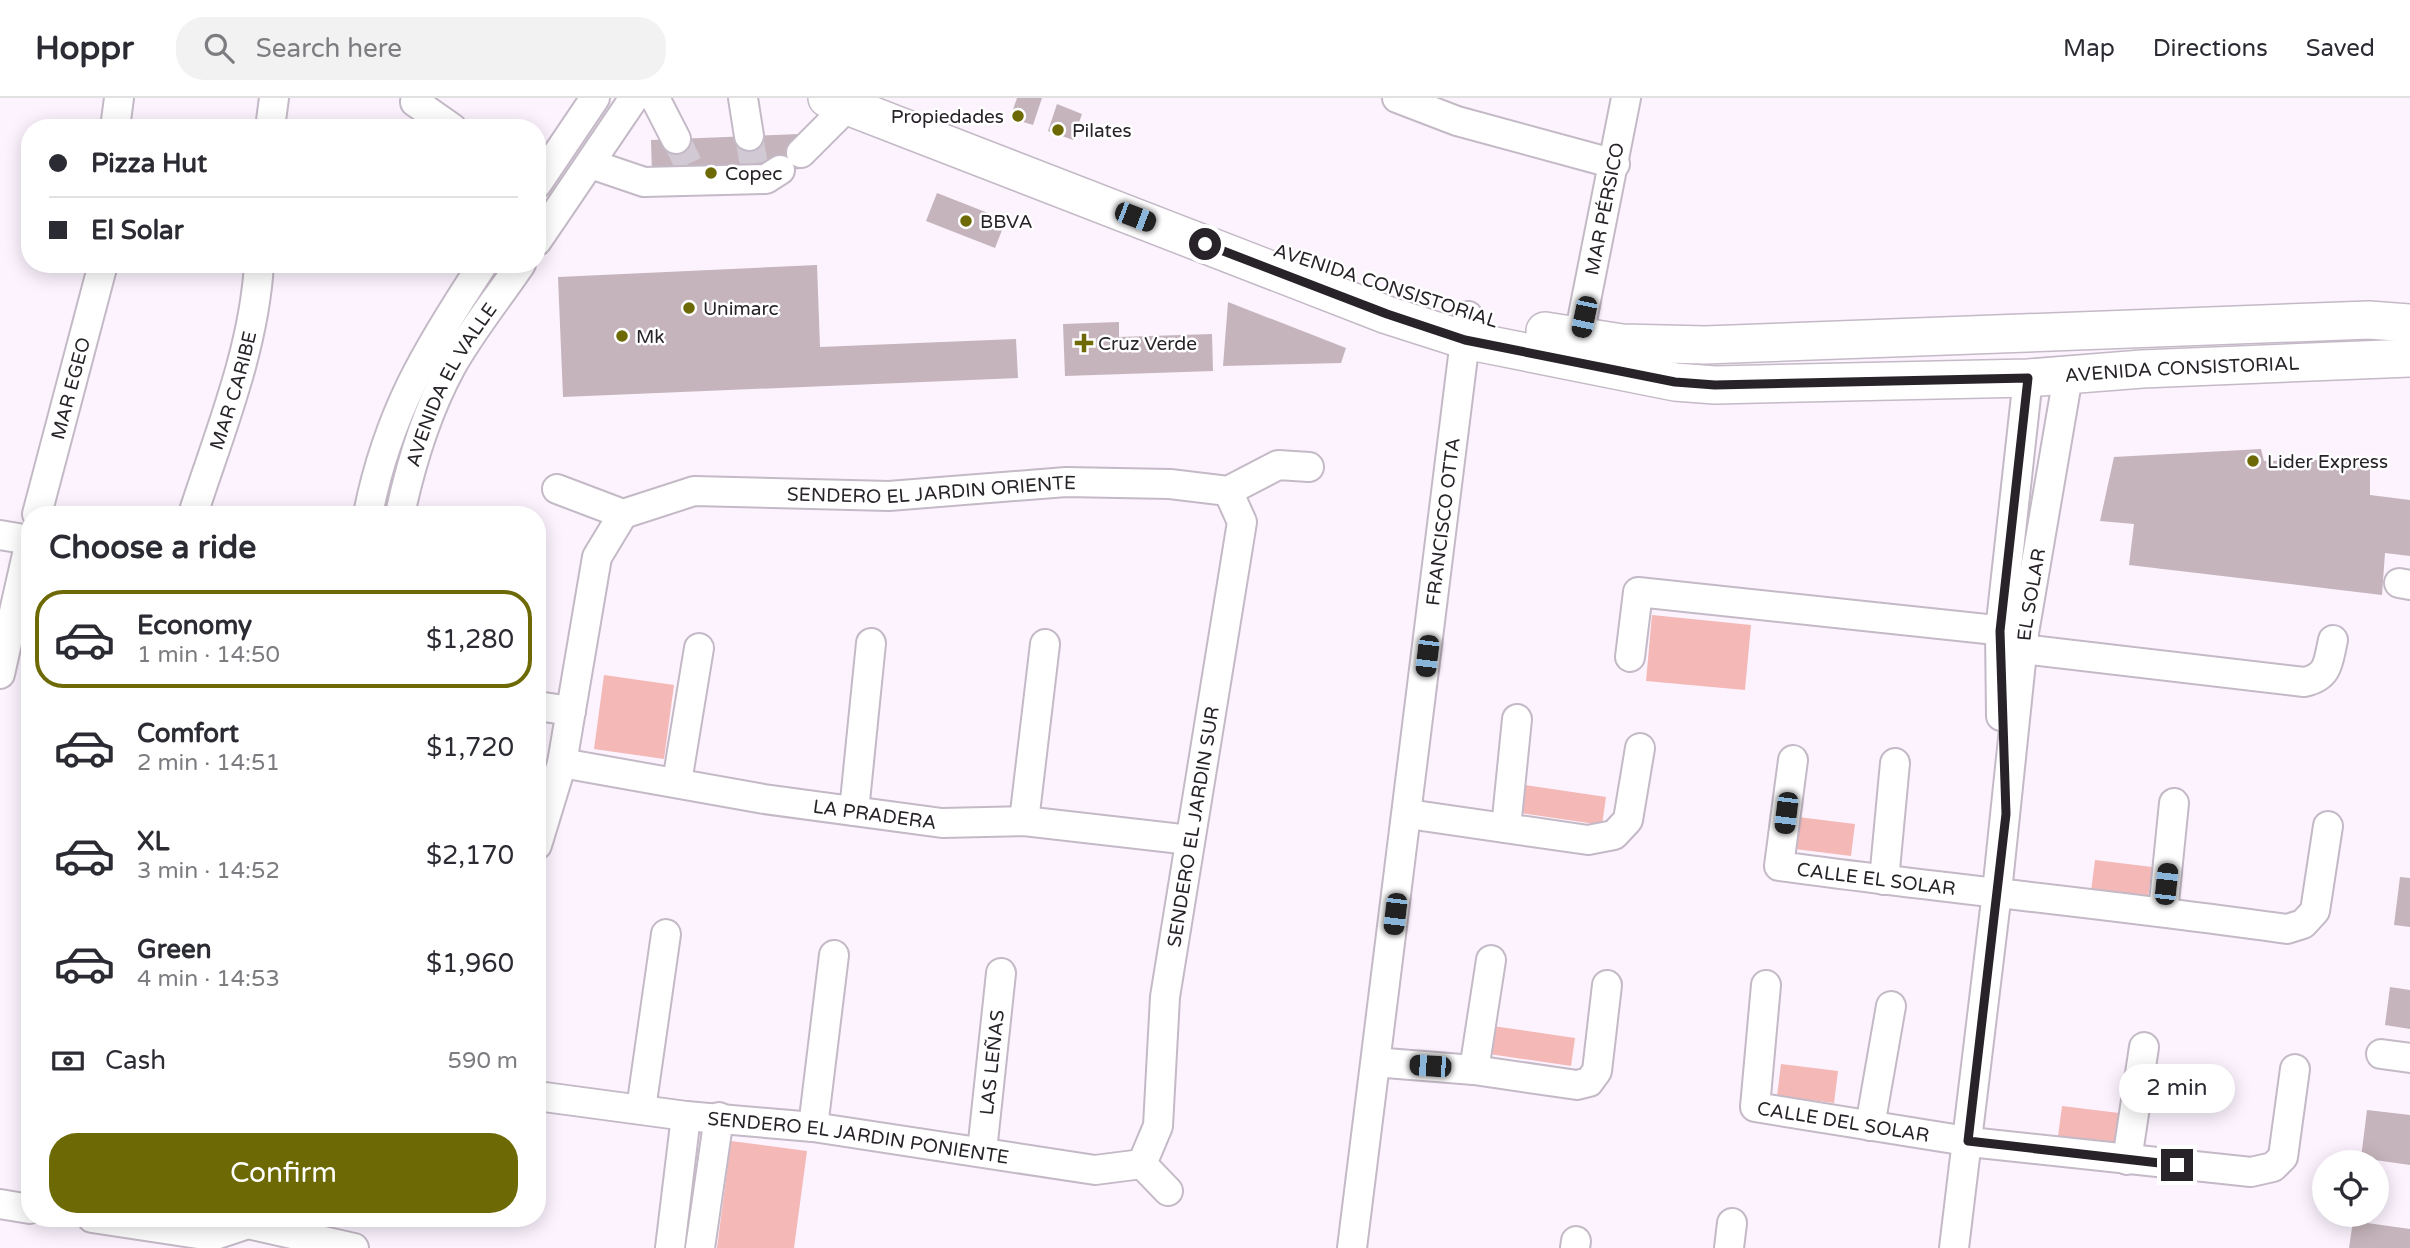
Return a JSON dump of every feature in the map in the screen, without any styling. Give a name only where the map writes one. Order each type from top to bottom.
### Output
[{"type":"main road","name":"AVENIDA CONSISTORIAL","points":[[892,98],[1279,250],[1467,328]]},
{"type":"main road","name":"AVENIDA CONSISTORIAL","points":[[837,102],[1375,310],[1577,349],[1675,382],[1715,385],[2028,378],[2142,369],[2410,358]]},
{"type":"main road","name":"AVENIDA CONSISTORIAL","points":[[1577,349],[1633,343],[1705,345],[2369,320],[2410,323]]},
{"type":"main road","points":[[1951,380],[1941,367],[1940,358],[1948,343],[1960,337]]},
{"type":"street","points":[[116,119],[119,98]]},
{"type":"street","points":[[271,119],[274,98]]},
{"type":"street","points":[[546,171],[595,98]]},
{"type":"street","points":[[546,228],[634,98]]},
{"type":"street","points":[[654,98],[676,139]]},
{"type":"street","points":[[743,98],[749,136]]},
{"type":"street","points":[[1397,98],[1459,110],[1615,164]]},
{"type":"street","name":"MAR PÉRSICO","points":[[1577,349],[1626,98]]},
{"type":"street","points":[[415,102],[439,119]]},
{"type":"street","points":[[591,164],[645,182],[773,168],[837,102]]},
{"type":"street","name":"MAR EGEO","points":[[39,506],[101,273]]},
{"type":"street","name":"MAR CARIBE","points":[[196,506],[230,403],[257,303],[259,273]]},
{"type":"street","name":"AVENIDA EL VALLE","points":[[370,506],[394,419],[431,343],[477,273]]},
{"type":"street","name":"AVENIDA EL VALLE","points":[[402,506],[409,470],[425,423],[451,366],[515,273]]},
{"type":"street","name":"FRANCISCO OTTA","points":[[1352,1248],[1467,328]]},
{"type":"street","name":"EL SOLAR","points":[[2015,638],[2068,376]]},
{"type":"street","name":"EL SOLAR","points":[[1954,1248],[2006,814],[2028,378]]},
{"type":"street","points":[[381,463],[409,470]]},
{"type":"street","points":[[1228,491],[1278,465],[1309,467]]},
{"type":"street","name":"SENDERO EL JARDIN ORIENTE","points":[[623,514],[694,491],[889,496],[1066,482],[1170,484],[1228,491]]},
{"type":"street","points":[[546,815],[562,763],[597,557],[623,514],[557,489]]},
{"type":"street","name":"SENDERO EL JARDIN SUR","points":[[1142,1164],[1158,1126],[1166,997],[1242,522],[1228,491]]},
{"type":"street","points":[[0,535],[21,538]]},
{"type":"street","points":[[0,674],[21,580]]},
{"type":"street","points":[[1630,657],[1638,592],[2015,638],[2304,682],[2319,679],[2326,672],[2333,640]]},
{"type":"street","points":[[854,811],[871,643]]},
{"type":"street","points":[[1024,821],[1045,643]]},
{"type":"street","points":[[677,782],[699,648]]},
{"type":"street","points":[[546,708],[571,712]]},
{"type":"street","points":[[1506,828],[1517,719]]},
{"type":"street","points":[[1408,814],[1588,839],[1614,835],[1628,820],[1640,748]]},
{"type":"street","name":"CALLE EL SOLAR","points":[[1793,760],[1779,866],[1884,880],[2287,929],[2303,924],[2315,911],[2328,826]]},
{"type":"street","name":"LA PRADERA","points":[[562,763],[942,823],[1024,821],[1191,840]]},
{"type":"street","points":[[1884,880],[1895,763]]},
{"type":"street","points":[[2163,912],[2175,803]]},
{"type":"street","points":[[641,1109],[666,934]]},
{"type":"street","points":[[813,1127],[834,955]]},
{"type":"street","points":[[1474,1070],[1491,960]]},
{"type":"street","name":"LAS LEÑAS","points":[[982,1151],[1001,973]]},
{"type":"street","points":[[1376,1065],[1387,1063],[1474,1070],[1577,1085],[1589,1082],[1597,1071],[1607,985]]},
{"type":"street","name":"CALLE DEL SOLAR","points":[[1766,985],[1755,1107],[1968,1141]]},
{"type":"street","points":[[1870,1126],[1891,1006]]},
{"type":"street","points":[[2127,1160],[2144,1047]]},
{"type":"street","points":[[2381,1054],[2410,1058]]},
{"type":"street","points":[[1968,1141],[2251,1172],[2273,1167],[2283,1157],[2295,1069]]},
{"type":"street","name":"SENDERO EL JARDIN PONIENTE","points":[[546,1097],[686,1116],[813,1127],[1095,1170],[1142,1164]]},
{"type":"street","points":[[670,1248],[686,1116]]},
{"type":"street","points":[[700,1248],[719,1117]]},
{"type":"street","points":[[1142,1164],[1168,1191]]},
{"type":"street","points":[[0,1204],[21,1208]]},
{"type":"street","points":[[150,1227],[215,1237],[246,1230],[354,1248]]},
{"type":"shaded area","points":[[1652,615],[1751,625],[1745,690],[1646,681]]},
{"type":"shaded area","points":[[604,675],[674,685],[664,759],[594,749]]},
{"type":"shaded area","points":[[1525,785],[1606,797],[1602,825],[1521,813]]},
{"type":"shaded area","points":[[1798,817],[1855,824],[1851,856],[1795,849]]},
{"type":"shaded area","points":[[2095,860],[2152,867],[2148,898],[2091,891]]},
{"type":"shaded area","points":[[1493,1026],[1575,1038],[1571,1066],[1489,1054]]},
{"type":"shaded area","points":[[1781,1064],[1838,1071],[1834,1103],[1777,1096]]},
{"type":"shaded area","points":[[2062,1106],[2119,1113],[2115,1144],[2058,1137]]},
{"type":"shaded area","points":[[731,1141],[807,1151],[794,1248],[717,1248]]},
{"type":"building","points":[[1017,98],[1042,98],[1033,125],[1010,118]]},
{"type":"building","points":[[1057,104],[1082,114],[1073,140],[1048,131]]},
{"type":"building","points":[[800,134],[802,169],[652,176],[651,140]]},
{"type":"building","name":"BBVA","points":[[937,193],[1006,220],[995,248],[926,221]]},
{"type":"building","name":"Unimarc","points":[[817,265],[820,347],[1016,339],[1018,378],[563,397],[558,277]]},
{"type":"building","points":[[1228,302],[1346,348],[1341,363],[1223,366]]},
{"type":"building","points":[[1119,322],[1119,337],[1212,334],[1213,371],[1065,376],[1063,324]]},
{"type":"building","points":[[2261,449],[2264,461],[2370,459],[2370,495],[2410,500],[2410,556],[2385,553],[2382,595],[2129,565],[2134,524],[2100,521],[2114,457]]},
{"type":"building","points":[[2400,877],[2410,878],[2410,927],[2394,925]]},
{"type":"building","points":[[2390,987],[2410,990],[2410,1029],[2385,1025]]},
{"type":"building","points":[[2367,1110],[2410,1115],[2410,1165],[2389,1162],[2389,1150],[2362,1150]]},
{"type":"building","points":[[2389,1226],[2410,1229],[2410,1248],[2349,1248],[2352,1227]]},
{"type":"tunnel","points":[[749,136],[755,171]]},
{"type":"tunnel","points":[[676,139],[693,174]]},
{"type":"place","name":"Propiedades","points":[[1018,116]]},
{"type":"place","name":"Pilates","points":[[1058,130]]},
{"type":"place","name":"Copec","points":[[711,173]]},
{"type":"place","name":"BBVA","points":[[966,221]]},
{"type":"place","name":"Unimarc","points":[[689,308]]},
{"type":"place","name":"Mk","points":[[622,336]]},
{"type":"place","name":"Cruz Verde","points":[[1084,343]]},
{"type":"place","name":"Lider Express","points":[[2253,461]]},
{"type":"route","points":[[1205,244],[1387,314],[1465,340],[1675,382],[1715,385],[2028,378],[2000,631],[2006,814],[1968,1141],[2177,1165]]}]
